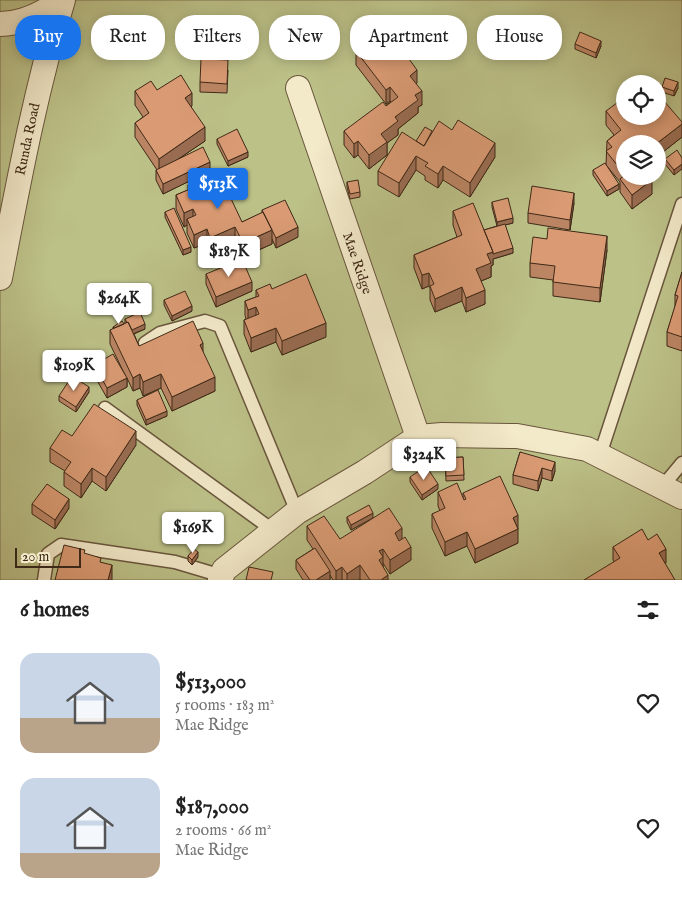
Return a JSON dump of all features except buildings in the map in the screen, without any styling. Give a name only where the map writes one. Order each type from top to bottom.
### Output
[{"type":"street","points":[[0,24],[29,19],[47,12],[62,0]]},
{"type":"street","name":"Runda Road","points":[[0,278],[29,127],[45,59],[62,0]]},
{"type":"street","name":"Mae Ridge","points":[[298,88],[418,437]]},
{"type":"street","points":[[221,578],[224,570],[297,512],[365,472],[418,437],[442,434],[517,436],[587,449],[672,492]]},
{"type":"lane","points":[[600,455],[682,204]]},
{"type":"lane","points":[[145,343],[160,333],[206,321],[220,326],[297,512]]},
{"type":"lane","points":[[105,408],[274,531]]},
{"type":"lane","points":[[672,492],[682,462]]},
{"type":"lane","points":[[44,580],[48,554],[60,544],[175,562],[221,578]]},
{"type":"green space","points":[[0,0],[682,0],[682,580],[0,580]]}]
